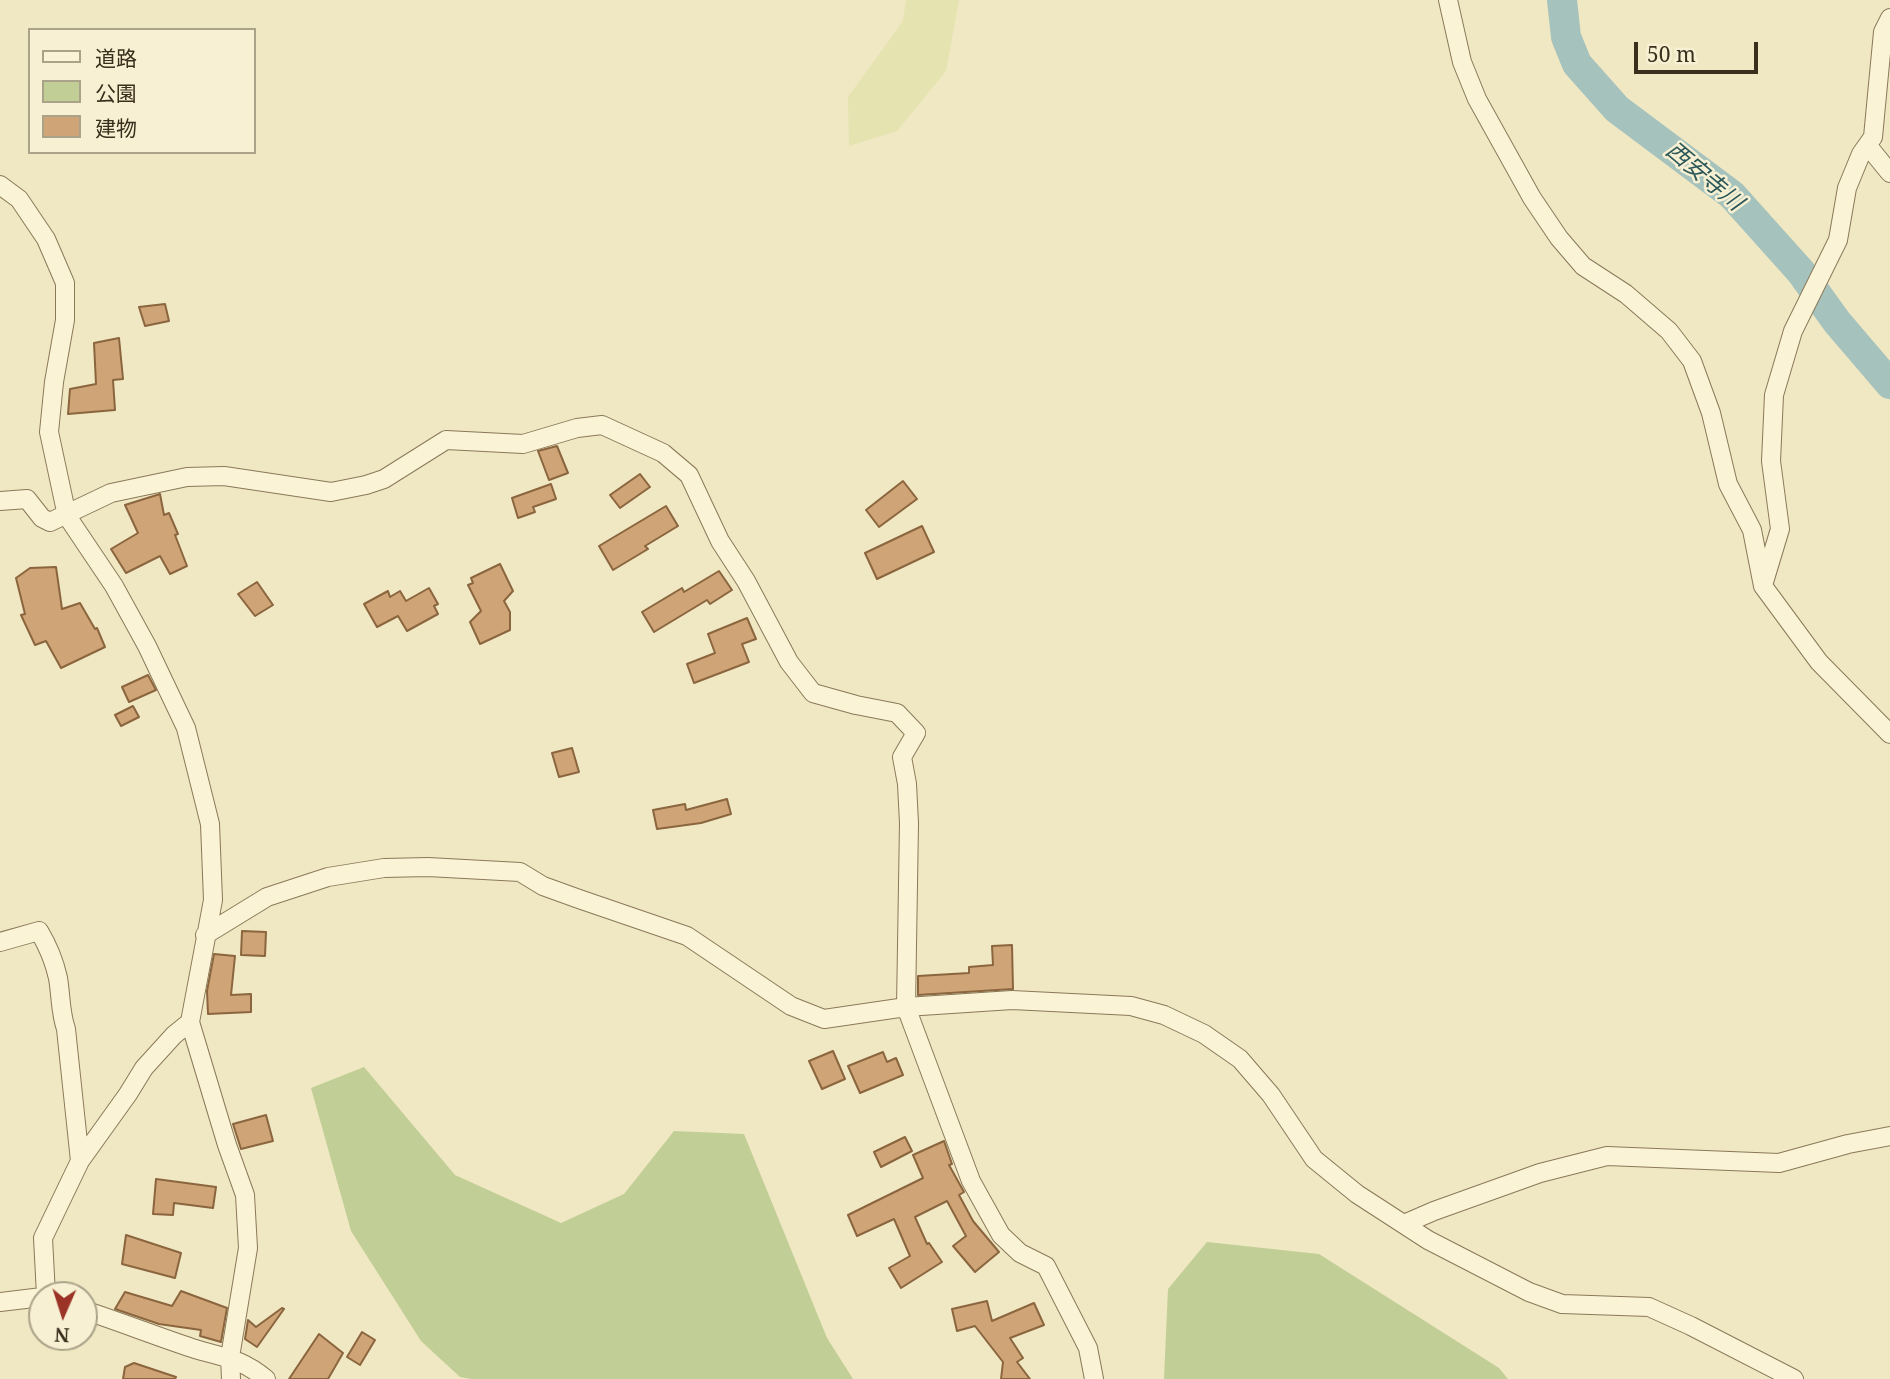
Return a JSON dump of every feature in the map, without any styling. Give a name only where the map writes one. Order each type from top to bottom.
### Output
[{"type":"street","points":[[1448,0],[1462,62],[1477,99],[1559,238],[1583,266],[1626,294],[1669,331],[1692,361],[1711,413],[1728,484],[1752,530],[1763,586],[1819,662],[1890,734]]},
{"type":"street","points":[[1763,586],[1780,529],[1771,461],[1774,395],[1793,331],[1838,240],[1847,188],[1861,155],[1873,137],[1883,32],[1890,19]]},
{"type":"street","points":[[1868,146],[1890,173]]},
{"type":"street","points":[[0,186],[19,200],[46,239],[65,283],[65,320],[54,382],[49,432],[67,516],[114,586],[187,728],[210,824],[213,900],[190,1022],[245,1195],[248,1248],[230,1357],[231,1379]]},
{"type":"street","points":[[0,501],[27,499],[42,518],[50,522],[111,493],[187,477],[224,476],[331,492],[384,479],[446,440],[523,444],[577,428],[602,425],[663,453],[689,475],[720,541],[746,581],[789,662],[813,693],[897,713],[916,733],[902,757],[907,784],[909,823],[906,1007],[971,1181],[1000,1235],[1020,1253],[1046,1266],[1088,1348],[1094,1379]]},
{"type":"street","points":[[205,935],[267,897],[328,877],[383,868],[428,867],[520,872],[544,886],[687,936],[791,1006],[824,1019],[906,1007],[1012,1000],[1131,1006],[1164,1015],[1205,1034],[1240,1059],[1271,1095],[1314,1159],[1357,1194],[1428,1240],[1529,1292],[1562,1304],[1649,1307],[1794,1379]]},
{"type":"street","points":[[0,942],[39,931],[50,950],[66,1028],[80,1161]]},
{"type":"street","points":[[44,1281],[43,1238],[80,1161],[144,1068],[174,1035],[190,1022]]},
{"type":"street","points":[[1404,1224],[1540,1173],[1607,1156],[1779,1163],[1848,1144],[1890,1136]]},
{"type":"street","points":[[0,1301],[28,1298]]},
{"type":"street","points":[[98,1315],[194,1348],[230,1357],[253,1368],[266,1379]]},
{"type":"shaded area","points":[[906,0],[959,0],[946,71],[897,131],[849,146],[848,97],[903,21]]},
{"type":"green space","points":[[364,1067],[455,1175],[561,1223],[624,1194],[674,1131],[744,1134],[827,1338],[853,1379],[460,1377],[421,1341],[351,1231],[311,1088]]},
{"type":"green space","points":[[1207,1242],[1319,1254],[1499,1368],[1508,1379],[1164,1379],[1168,1289]]},
{"type":"building","points":[[165,304],[169,321],[145,326],[139,307]]},
{"type":"building","points":[[119,338],[123,379],[113,380],[115,410],[68,414],[70,389],[96,384],[94,343]]},
{"type":"building","points":[[557,446],[568,473],[549,480],[538,451]]},
{"type":"building","points":[[640,474],[650,487],[620,508],[610,495]]},
{"type":"building","points":[[903,481],[917,499],[879,527],[866,510]]},
{"type":"building","points":[[551,484],[556,499],[533,507],[535,512],[518,518],[512,498]]},
{"type":"building","points":[[160,494],[164,515],[169,513],[187,566],[170,574],[160,556],[126,573],[111,549],[138,533],[125,505]]},
{"type":"building","points":[[666,506],[678,526],[645,546],[648,549],[613,570],[599,546]]},
{"type":"building","points":[[922,526],[934,552],[877,579],[865,553]]},
{"type":"building","points":[[500,564],[513,591],[504,601],[510,612],[510,630],[480,644],[470,622],[481,611],[468,585],[473,583],[471,578]]},
{"type":"building","points":[[56,567],[62,609],[80,603],[95,629],[97,628],[105,647],[61,668],[46,641],[35,645],[21,615],[25,614],[16,578],[30,568]]},
{"type":"building","points":[[719,571],[732,590],[710,604],[707,600],[654,632],[642,612],[682,588],[684,592]]},
{"type":"building","points":[[257,582],[273,605],[255,616],[238,594]]},
{"type":"building","points":[[429,588],[438,604],[434,606],[438,614],[407,631],[398,616],[377,627],[364,604],[388,591],[390,597],[400,591],[406,601]]},
{"type":"building","points":[[747,618],[756,639],[742,644],[749,662],[694,683],[687,664],[715,653],[708,634]]},
{"type":"building","points":[[148,675],[156,690],[129,702],[122,687]]},
{"type":"building","points":[[133,706],[139,717],[121,726],[115,715]]},
{"type":"building","points":[[572,748],[579,772],[559,777],[552,753]]},
{"type":"building","points":[[727,799],[731,814],[701,823],[657,829],[653,810],[685,804],[686,810]]},
{"type":"building","points":[[242,931],[266,932],[265,956],[241,955]]},
{"type":"building","points":[[1012,945],[1013,989],[918,995],[918,976],[969,973],[969,967],[993,965],[992,946]]},
{"type":"building","points":[[214,954],[235,956],[231,995],[251,994],[251,1012],[208,1014],[207,991]]},
{"type":"building","points":[[833,1051],[845,1079],[822,1089],[809,1061]]},
{"type":"building","points":[[883,1052],[887,1062],[896,1058],[903,1075],[860,1093],[848,1066]]},
{"type":"building","points":[[266,1115],[273,1141],[241,1149],[233,1124]]},
{"type":"building","points":[[905,1137],[912,1151],[881,1167],[874,1152]]},
{"type":"building","points":[[944,1141],[952,1164],[949,1165],[964,1192],[959,1195],[973,1221],[999,1252],[975,1272],[953,1246],[966,1236],[947,1201],[915,1217],[927,1244],[929,1243],[942,1262],[901,1288],[889,1268],[910,1256],[894,1219],[857,1236],[848,1215],[923,1178],[913,1155]]},
{"type":"building","points":[[156,1179],[216,1187],[213,1208],[174,1203],[173,1215],[153,1214]]},
{"type":"building","points":[[126,1235],[181,1253],[175,1278],[122,1264]]},
{"type":"building","points":[[181,1291],[227,1308],[221,1342],[200,1336],[201,1330],[159,1324],[115,1309],[125,1292],[172,1306]]},
{"type":"building","points":[[987,1301],[992,1321],[1034,1303],[1044,1325],[1010,1338],[1023,1358],[1017,1362],[1030,1379],[1001,1379],[1003,1362],[975,1326],[957,1331],[952,1309]]},
{"type":"building","points":[[284,1309],[257,1347],[245,1339],[248,1320],[256,1327]]},
{"type":"building","points":[[362,1332],[375,1340],[360,1365],[347,1357]]},
{"type":"building","points":[[319,1334],[343,1353],[328,1379],[289,1379]]},
{"type":"building","points":[[134,1363],[176,1377],[123,1379],[125,1367]]},
{"type":"waterway","name":"西安寺川","points":[[1562,0],[1566,37],[1577,64],[1617,109],[1732,195],[1801,272],[1837,322],[1890,384]]}]
